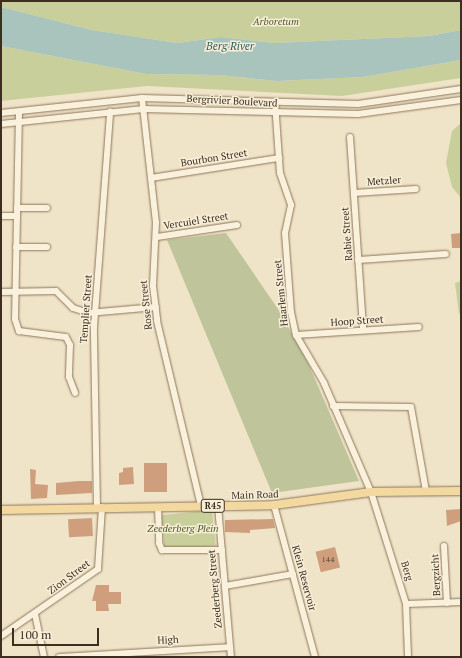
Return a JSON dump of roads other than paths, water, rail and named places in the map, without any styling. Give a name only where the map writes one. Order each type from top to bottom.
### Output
[{"type":"main road","name":"Main Road","points":[[1,510],[274,505],[372,492],[461,491]]},
{"type":"street","name":"Bergrivier Boulevard","points":[[1,113],[142,98],[358,104],[461,89]]},
{"type":"street","name":"Rose Street","points":[[142,98],[157,237],[153,269],[156,307],[167,371],[201,506]]},
{"type":"street","name":"Bergrivier Boulevard","points":[[1,124],[20,124],[143,109],[358,114],[461,100]]},
{"type":"street","name":"Haarlem Street","points":[[275,102],[282,181],[291,205],[285,233],[291,312],[296,335],[333,406],[372,492]]},
{"type":"street","points":[[20,112],[15,319],[19,331],[60,335],[68,340],[69,377],[76,393]]},
{"type":"street","name":"Templier Street","points":[[100,507],[94,313],[110,112]]},
{"type":"street","name":"Rabie Street","points":[[350,137],[363,330]]},
{"type":"street","name":"Bourbon Street","points":[[151,178],[279,158]]},
{"type":"street","name":"Metzler","points":[[354,193],[416,189]]},
{"type":"street","points":[[18,208],[47,208]]},
{"type":"street","points":[[1,216],[17,216]]},
{"type":"street","name":"Vercuiel Street","points":[[157,237],[237,225]]},
{"type":"street","points":[[16,247],[46,247]]},
{"type":"street","points":[[358,260],[446,254]]},
{"type":"street","points":[[1,292],[15,290],[56,291],[79,312],[94,313],[156,307]]},
{"type":"street","name":"Hoop Street","points":[[296,335],[419,327]]},
{"type":"street","points":[[333,406],[411,407],[426,491]]},
{"type":"street","name":"Berg","points":[[372,492],[406,604],[408,657]]},
{"type":"street","name":"Klein Reservoir","points":[[274,505],[315,657]]},
{"type":"street","name":"Zeederberg Street","points":[[218,506],[231,657]]},
{"type":"street","name":"Zion Street","points":[[1,636],[35,614],[98,569],[100,507]]},
{"type":"street","points":[[158,507],[159,543],[162,550],[222,550]]},
{"type":"street","name":"Bergzicht","points":[[444,546],[447,603]]},
{"type":"street","points":[[225,586],[292,574]]},
{"type":"street","points":[[406,604],[461,602]]},
{"type":"street","points":[[35,614],[44,657]]},
{"type":"street","name":"High","points":[[59,657],[230,647]]},
{"type":"water","name":"Berg River","points":[[1,7],[92,30],[177,43],[221,37],[274,43],[429,36],[461,30],[461,60],[363,77],[277,81],[218,75],[146,74],[1,46]]},
{"type":"park label","name":"Arboretum","points":[[276,22]]},
{"type":"park label","name":"Zeederberg Plein","points":[[183,529]]}]
